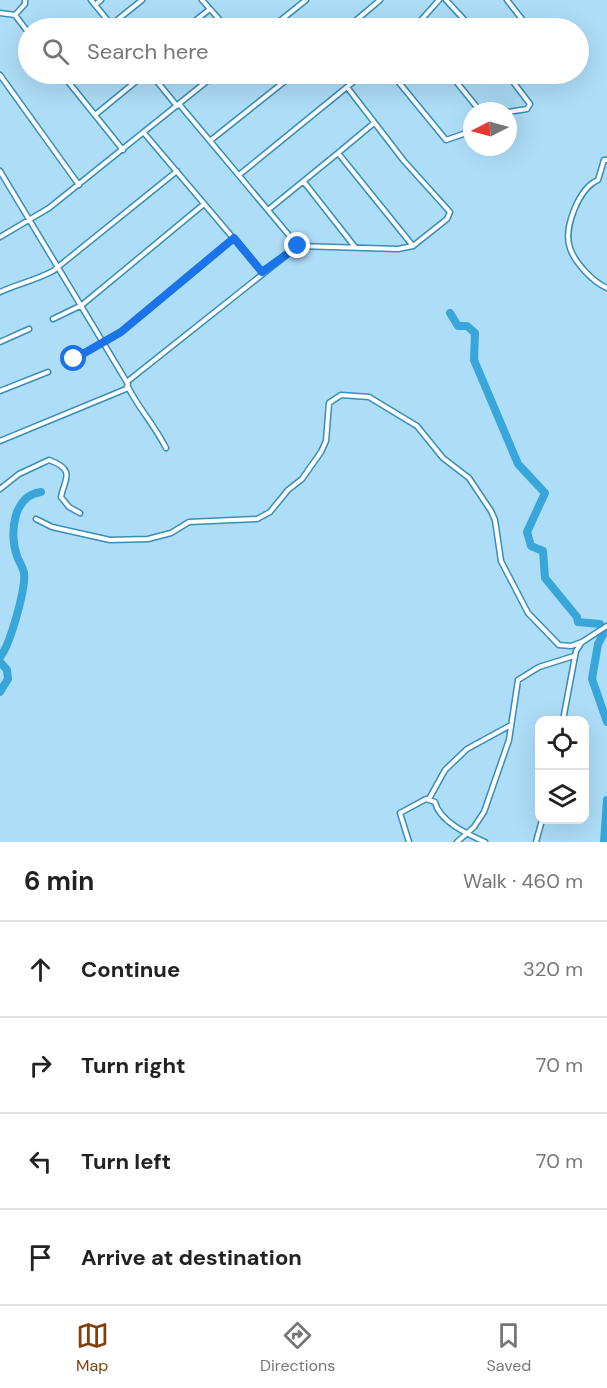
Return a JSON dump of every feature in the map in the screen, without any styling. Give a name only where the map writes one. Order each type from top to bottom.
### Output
[{"type":"street","points":[[15,15],[25,4],[25,0]]},
{"type":"street","points":[[91,0],[105,18]]},
{"type":"street","points":[[95,5],[101,0]]},
{"type":"street","points":[[122,18],[142,0]]},
{"type":"street","points":[[202,0],[218,18]]},
{"type":"street","points":[[284,18],[306,0]]},
{"type":"street","points":[[359,18],[380,0]]},
{"type":"street","points":[[423,18],[439,0]]},
{"type":"street","points":[[446,0],[463,18]]},
{"type":"street","points":[[510,1],[522,18]]},
{"type":"street","points":[[199,18],[210,9]]},
{"type":"street","points":[[0,13],[15,15],[18,19]]},
{"type":"street","points":[[0,75],[79,185]]},
{"type":"street","points":[[71,84],[123,150]]},
{"type":"street","points":[[95,115],[134,84]]},
{"type":"street","points":[[160,84],[211,141],[298,246]]},
{"type":"street","points":[[0,237],[30,220],[79,185],[204,84]]},
{"type":"street","points":[[211,141],[282,84]]},
{"type":"street","points":[[239,175],[351,84]]},
{"type":"street","points":[[400,84],[446,140],[463,133]]},
{"type":"street","points":[[458,84],[473,102]]},
{"type":"street","points":[[514,84],[530,105],[527,109],[517,111]]},
{"type":"street","points":[[0,441],[128,384],[262,272],[298,246],[399,249],[413,246],[447,219],[450,212],[347,87]]},
{"type":"street","points":[[268,210],[375,123]]},
{"type":"street","points":[[144,133],[262,272]]},
{"type":"street","points":[[338,153],[413,246]]},
{"type":"street","points":[[607,160],[604,160],[599,178],[588,184],[579,198],[569,234],[570,249],[578,263],[597,283],[607,288]]},
{"type":"street","points":[[0,171],[4,181],[82,305],[136,402],[150,418],[166,448]]},
{"type":"street","points":[[0,292],[24,281],[33,281],[58,267],[177,171]]},
{"type":"street","points":[[0,185],[4,181]]},
{"type":"street","points":[[304,182],[356,248]]},
{"type":"street","points":[[53,319],[82,305],[204,204]]},
{"type":"street","points":[[74,359],[126,328],[234,238]]},
{"type":"street","points":[[0,342],[29,329]]},
{"type":"street","points":[[0,391],[48,372]]},
{"type":"street","points":[[36,519],[52,527],[110,540],[148,539],[171,533],[189,522],[257,519],[270,512],[288,490],[302,479],[321,452],[326,441],[329,403],[341,395],[369,397],[417,426],[443,458],[469,478],[495,520],[501,561],[518,590],[523,606],[539,627],[559,645],[571,646],[582,642],[607,626]]},
{"type":"street","points":[[0,489],[26,470],[49,460],[58,464],[67,474],[68,481],[61,497],[69,507],[80,513]]},
{"type":"street","points":[[563,716],[574,656],[582,642]]},
{"type":"street","points":[[457,842],[484,812],[509,740],[519,678],[539,667],[574,656]]},
{"type":"street","points":[[409,842],[400,815],[401,811],[429,799],[445,770],[467,749],[512,724]]},
{"type":"street","points":[[429,799],[435,802],[438,813],[485,842]]},
{"type":"street","points":[[536,842],[541,824]]},
{"type":"waterway","points":[[450,313],[458,326],[467,326],[475,333],[474,360],[518,464],[545,493],[527,532],[531,546],[543,551],[545,578],[577,617],[578,622],[600,624],[605,631],[598,644],[592,679],[607,722]]},
{"type":"waterway","points":[[0,657],[13,630],[24,580],[13,537],[16,517],[24,500],[41,492]]},
{"type":"waterway","points":[[0,662],[7,670],[8,679],[0,692]]},
{"type":"waterway","points":[[604,842],[607,800]]},
{"type":"route","points":[[74,359],[121,332],[149,306],[234,238],[262,272],[298,246]]}]
